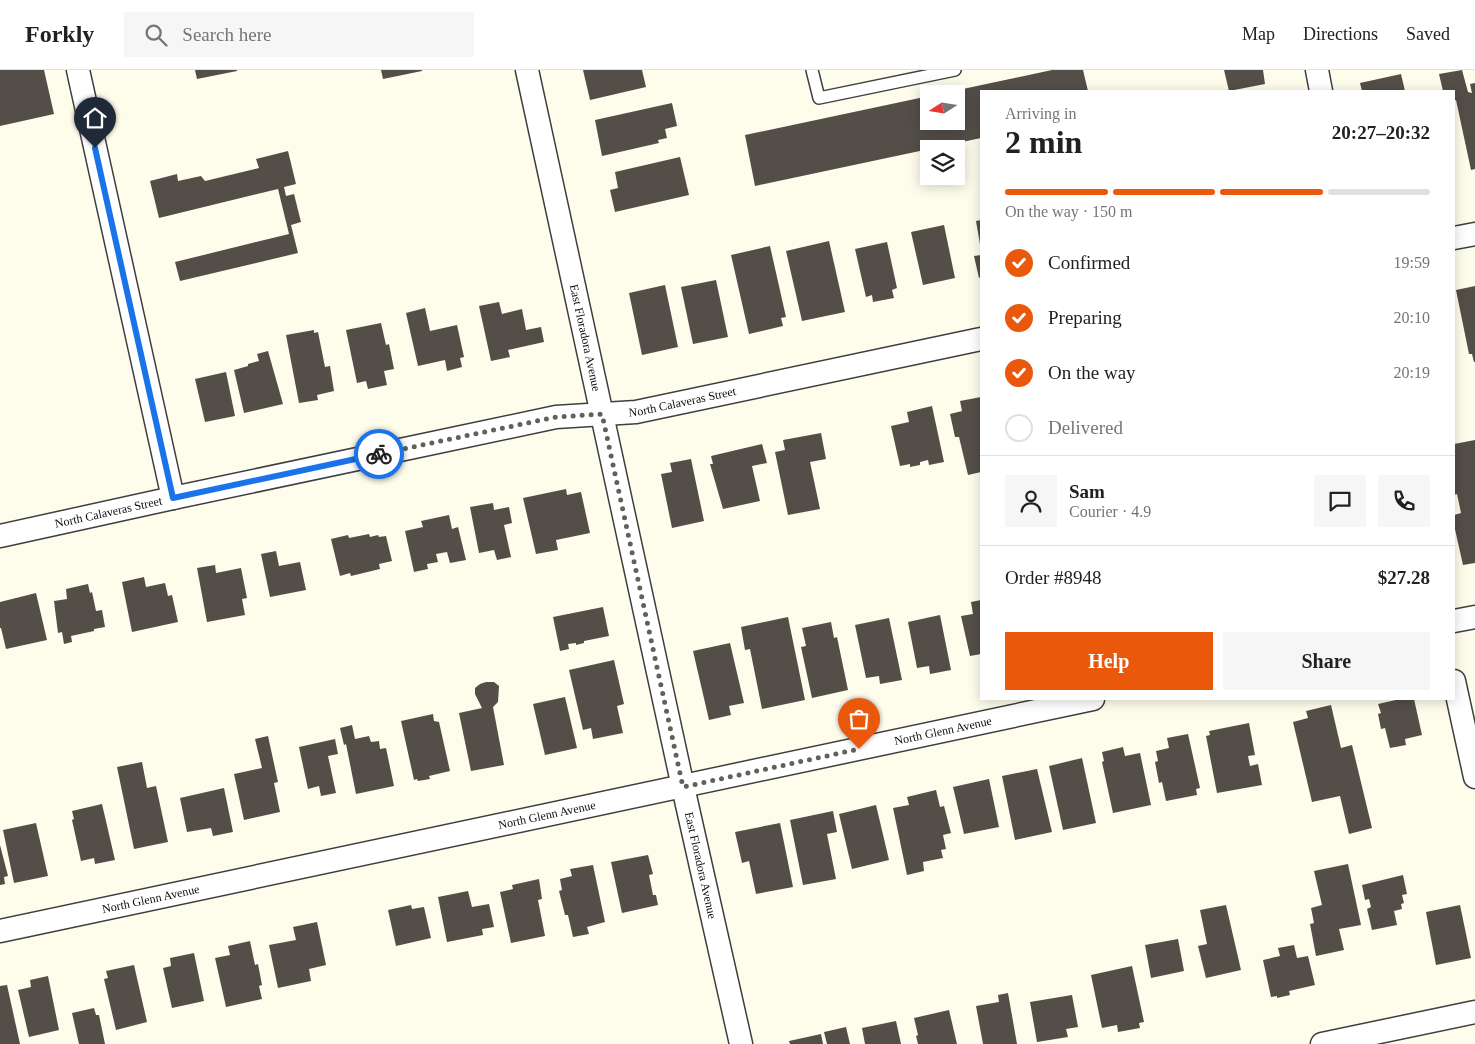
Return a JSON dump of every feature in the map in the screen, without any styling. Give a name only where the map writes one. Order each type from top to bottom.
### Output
[{"type":"street","points":[[78,70],[173,498]]},
{"type":"street","name":"East Floradora Avenue","points":[[527,70],[683,787],[742,1044]]},
{"type":"street","points":[[1317,70],[1322,90]]},
{"type":"street","points":[[1455,238],[1475,234]]},
{"type":"street","name":"North Calaveras Street","points":[[0,536],[556,417],[636,412],[980,339]]},
{"type":"street","points":[[1455,621],[1475,617]]},
{"type":"street","points":[[1455,686],[1475,777]]},
{"type":"street","name":"North Glenn Avenue","points":[[0,931],[1088,700]]},
{"type":"street","points":[[1322,1044],[1475,1012]]},
{"type":"lane","points":[[812,70],[819,98],[955,70]]},
{"type":"building","points":[[0,70],[44,70],[54,114],[0,126]]},
{"type":"building","points":[[195,70],[237,70],[237,71],[197,79]]},
{"type":"building","points":[[381,70],[422,70],[422,71],[383,79]]},
{"type":"building","points":[[583,70],[642,70],[646,87],[590,100]]},
{"type":"building","points":[[1052,70],[1083,70],[1088,90],[980,90],[980,138],[965,141],[920,140],[920,151],[755,186],[745,135],[920,98],[920,130],[965,130],[965,89]]},
{"type":"building","points":[[1224,70],[1263,70],[1265,84],[1229,90]]},
{"type":"building","points":[[1462,70],[1468,92],[1472,93],[1470,84],[1475,83],[1475,169],[1471,170],[1455,100],[1455,90],[1443,90],[1439,74]]},
{"type":"building","points":[[1401,74],[1405,90],[1362,90],[1360,83]]},
{"type":"building","points":[[672,103],[677,126],[665,129],[667,138],[658,140],[659,143],[602,156],[595,120]]},
{"type":"building","points":[[288,151],[296,184],[284,187],[286,196],[294,194],[301,222],[291,225],[298,253],[180,281],[175,262],[289,234],[278,189],[159,218],[150,181],[177,174],[178,181],[201,176],[205,181],[259,168],[256,159]]},
{"type":"building","points":[[680,157],[689,195],[615,212],[610,190],[618,188],[615,172]]},
{"type":"building","points":[[980,220],[980,244],[976,221]]},
{"type":"building","points":[[944,225],[955,278],[923,285],[911,232]]},
{"type":"building","points":[[829,241],[845,312],[802,321],[786,251]]},
{"type":"building","points":[[887,242],[897,288],[892,290],[894,298],[873,302],[872,295],[866,297],[855,249]]},
{"type":"building","points":[[770,246],[786,317],[781,318],[783,326],[749,334],[731,255]]},
{"type":"building","points":[[980,255],[979,278],[974,256]]},
{"type":"building","points":[[716,280],[728,337],[693,344],[681,287]]},
{"type":"building","points":[[665,285],[678,347],[642,355],[629,293]]},
{"type":"building","points":[[1475,286],[1474,362],[1472,354],[1469,354],[1456,290]]},
{"type":"building","points":[[499,302],[502,314],[522,309],[526,330],[541,327],[544,342],[508,350],[510,357],[491,361],[479,306]]},
{"type":"building","points":[[425,308],[430,331],[457,325],[464,357],[460,358],[462,367],[447,371],[445,360],[418,366],[406,313]]},
{"type":"building","points":[[381,323],[386,345],[389,344],[394,369],[384,371],[387,385],[368,389],[366,381],[357,383],[346,330]]},
{"type":"building","points":[[314,330],[314,333],[318,332],[325,367],[330,366],[334,391],[317,395],[318,400],[299,403],[286,335]]},
{"type":"building","points":[[268,351],[283,404],[244,413],[234,370],[259,361],[257,354]]},
{"type":"building","points":[[226,372],[235,416],[205,422],[195,379]]},
{"type":"building","points":[[980,397],[980,472],[968,475],[959,437],[955,437],[950,414],[962,411],[960,401]]},
{"type":"building","points":[[932,406],[944,462],[929,465],[928,460],[920,462],[920,465],[900,466],[891,426],[909,422],[907,412]]},
{"type":"building","points":[[821,433],[826,459],[810,462],[820,509],[788,515],[775,452],[785,450],[783,440]]},
{"type":"building","points":[[1475,440],[1475,563],[1463,565],[1455,529],[1455,515],[1461,513],[1457,494],[1455,495],[1455,444]]},
{"type":"building","points":[[762,444],[767,463],[752,466],[760,501],[723,509],[710,464],[713,464],[711,456]]},
{"type":"building","points":[[691,459],[704,521],[672,528],[661,474],[672,472],[670,463]]},
{"type":"building","points":[[566,489],[567,495],[581,492],[590,533],[556,540],[558,550],[536,554],[523,498]]},
{"type":"building","points":[[493,503],[494,510],[509,507],[512,523],[504,525],[511,557],[497,560],[494,550],[479,553],[470,507]]},
{"type":"building","points":[[449,515],[452,529],[458,527],[466,560],[450,563],[447,552],[436,554],[438,562],[427,564],[428,569],[414,572],[405,531],[423,527],[421,521]]},
{"type":"building","points":[[369,534],[370,537],[386,536],[392,561],[379,564],[380,569],[351,576],[350,573],[340,576],[331,539],[348,535],[349,538]]},
{"type":"building","points":[[276,551],[279,566],[300,562],[306,590],[270,597],[261,554]]},
{"type":"building","points":[[215,565],[216,573],[241,568],[247,598],[242,599],[245,615],[207,622],[197,568]]},
{"type":"building","points":[[144,577],[146,587],[165,583],[168,596],[172,595],[178,622],[132,632],[122,582]]},
{"type":"building","points":[[88,584],[90,593],[92,592],[96,611],[102,610],[105,627],[71,636],[72,642],[64,644],[62,632],[58,633],[54,601],[67,599],[66,589]]},
{"type":"building","points":[[36,593],[47,640],[6,649],[0,628],[0,602]]},
{"type":"building","points":[[980,600],[980,654],[970,656],[961,616],[973,614],[971,602]]},
{"type":"building","points":[[603,607],[609,636],[584,641],[584,643],[576,645],[576,643],[568,644],[569,649],[560,651],[553,617]]},
{"type":"building","points":[[940,615],[951,670],[930,674],[929,666],[917,668],[908,622]]},
{"type":"building","points":[[788,617],[805,700],[762,709],[750,649],[745,650],[741,627]]},
{"type":"building","points":[[889,618],[902,680],[880,684],[879,676],[866,678],[855,625]]},
{"type":"building","points":[[831,622],[834,638],[837,637],[848,690],[812,698],[801,647],[806,646],[802,628]]},
{"type":"building","points":[[730,643],[744,703],[729,706],[731,715],[709,720],[693,651]]},
{"type":"building","points":[[614,660],[624,704],[617,706],[623,733],[593,739],[591,728],[583,730],[569,670]]},
{"type":"building","points":[[486,682],[494,682],[499,686],[498,702],[493,707],[504,765],[471,771],[459,713],[482,708],[475,694],[475,688]]},
{"type":"building","points":[[565,697],[577,748],[545,755],[533,704]]},
{"type":"building","points":[[1396,700],[1414,700],[1422,735],[1405,739],[1406,745],[1390,748],[1385,728],[1381,729],[1378,714],[1381,713],[1378,704]]},
{"type":"building","points":[[1331,705],[1341,748],[1352,745],[1372,828],[1349,834],[1340,796],[1312,802],[1293,722],[1308,718],[1306,711]]},
{"type":"building","points":[[433,714],[434,721],[439,722],[450,771],[429,776],[430,779],[414,780],[401,721]]},
{"type":"building","points":[[1249,723],[1255,755],[1248,756],[1250,766],[1258,764],[1262,785],[1217,793],[1206,736],[1210,735],[1209,731]]},
{"type":"building","points":[[352,725],[355,739],[369,736],[371,742],[379,741],[380,749],[386,748],[394,786],[356,794],[346,744],[344,745],[340,728]]},
{"type":"building","points":[[1188,734],[1200,788],[1196,789],[1197,795],[1166,801],[1162,782],[1159,783],[1155,762],[1158,761],[1156,751],[1169,748],[1167,738]]},
{"type":"building","points":[[268,736],[278,782],[274,783],[280,812],[244,820],[234,774],[262,768],[255,739]]},
{"type":"building","points":[[335,739],[338,754],[328,756],[336,793],[321,796],[319,786],[308,789],[299,747]]},
{"type":"building","points":[[1123,747],[1125,756],[1140,753],[1151,805],[1113,813],[1102,762],[1104,761],[1102,752]]},
{"type":"building","points":[[1082,758],[1096,823],[1063,830],[1049,766]]},
{"type":"building","points":[[142,762],[147,788],[156,786],[168,842],[134,849],[117,767]]},
{"type":"building","points":[[1037,769],[1052,832],[1015,840],[1002,776]]},
{"type":"building","points":[[989,779],[999,827],[964,834],[953,787]]},
{"type":"building","points":[[224,788],[233,832],[213,836],[211,828],[187,832],[180,798]]},
{"type":"building","points":[[936,790],[940,807],[944,806],[951,833],[943,835],[946,849],[941,850],[943,858],[923,862],[924,871],[907,875],[893,808],[909,805],[907,797]]},
{"type":"building","points":[[102,804],[115,860],[95,864],[94,858],[81,861],[72,820],[74,819],[72,811]]},
{"type":"building","points":[[876,805],[889,860],[852,869],[839,814]]},
{"type":"building","points":[[833,811],[837,832],[827,834],[836,879],[803,885],[790,820]]},
{"type":"building","points":[[36,823],[48,876],[14,883],[3,830]]},
{"type":"building","points":[[780,823],[793,887],[756,894],[749,861],[742,863],[735,832]]},
{"type":"building","points":[[0,845],[8,876],[4,877],[5,884],[0,885]]},
{"type":"building","points":[[648,855],[653,874],[649,875],[653,895],[656,895],[658,905],[622,913],[611,862]]},
{"type":"building","points":[[1348,864],[1361,925],[1339,929],[1344,950],[1316,956],[1310,924],[1314,923],[1311,908],[1322,905],[1314,871]]},
{"type":"building","points":[[593,865],[605,922],[587,927],[589,934],[573,937],[568,915],[565,915],[559,891],[562,890],[560,879],[572,876],[570,869]]},
{"type":"building","points":[[1403,875],[1407,894],[1402,895],[1404,903],[1401,904],[1402,909],[1394,911],[1397,925],[1372,930],[1367,909],[1371,907],[1369,899],[1365,900],[1362,885]]},
{"type":"building","points":[[539,879],[542,899],[538,900],[545,936],[511,943],[500,892],[513,889],[512,885]]},
{"type":"building","points":[[468,891],[472,907],[489,904],[494,927],[482,929],[483,935],[447,942],[438,897]]},
{"type":"building","points":[[411,905],[412,909],[424,907],[431,938],[396,946],[388,910]]},
{"type":"building","points":[[1226,905],[1241,970],[1206,978],[1198,946],[1207,944],[1200,910]]},
{"type":"building","points":[[1460,905],[1471,958],[1436,965],[1426,912]]},
{"type":"building","points":[[317,922],[326,965],[309,969],[311,981],[278,988],[269,945],[296,940],[293,927]]},
{"type":"building","points":[[1178,939],[1184,971],[1151,978],[1145,945]]},
{"type":"building","points":[[250,941],[255,965],[258,964],[262,985],[259,986],[262,999],[226,1007],[215,958],[230,955],[228,946]]},
{"type":"building","points":[[1294,945],[1297,958],[1308,956],[1315,985],[1289,991],[1290,995],[1277,998],[1277,996],[1271,997],[1263,960],[1280,956],[1278,948]]},
{"type":"building","points":[[194,953],[204,1001],[172,1008],[163,968],[171,966],[170,958]]},
{"type":"building","points":[[134,965],[147,1022],[116,1030],[104,979],[108,978],[106,971]]},
{"type":"building","points":[[1132,966],[1144,1022],[1139,1023],[1140,1028],[1118,1032],[1117,1025],[1102,1028],[1091,975]]},
{"type":"building","points":[[48,976],[59,1030],[29,1037],[18,990],[31,987],[30,980]]},
{"type":"building","points":[[7,985],[20,1044],[0,1044],[0,986]]},
{"type":"building","points":[[1008,993],[1017,1044],[983,1044],[976,1006],[999,1002],[998,995]]},
{"type":"building","points":[[1072,995],[1078,1027],[1066,1029],[1068,1037],[1037,1042],[1030,1002]]},
{"type":"building","points":[[94,1008],[96,1015],[99,1015],[105,1044],[79,1044],[72,1013]]},
{"type":"building","points":[[949,1010],[957,1044],[918,1044],[914,1018]]},
{"type":"building","points":[[896,1021],[901,1044],[865,1044],[862,1028]]},
{"type":"building","points":[[846,1027],[850,1044],[827,1044],[824,1032]]},
{"type":"building","points":[[821,1034],[823,1044],[790,1044],[789,1041]]},
{"type":"way so far","points":[[379,454],[556,417],[602,414],[683,787],[859,749]]},
{"type":"route","points":[[95,148],[173,498],[379,454]]}]
